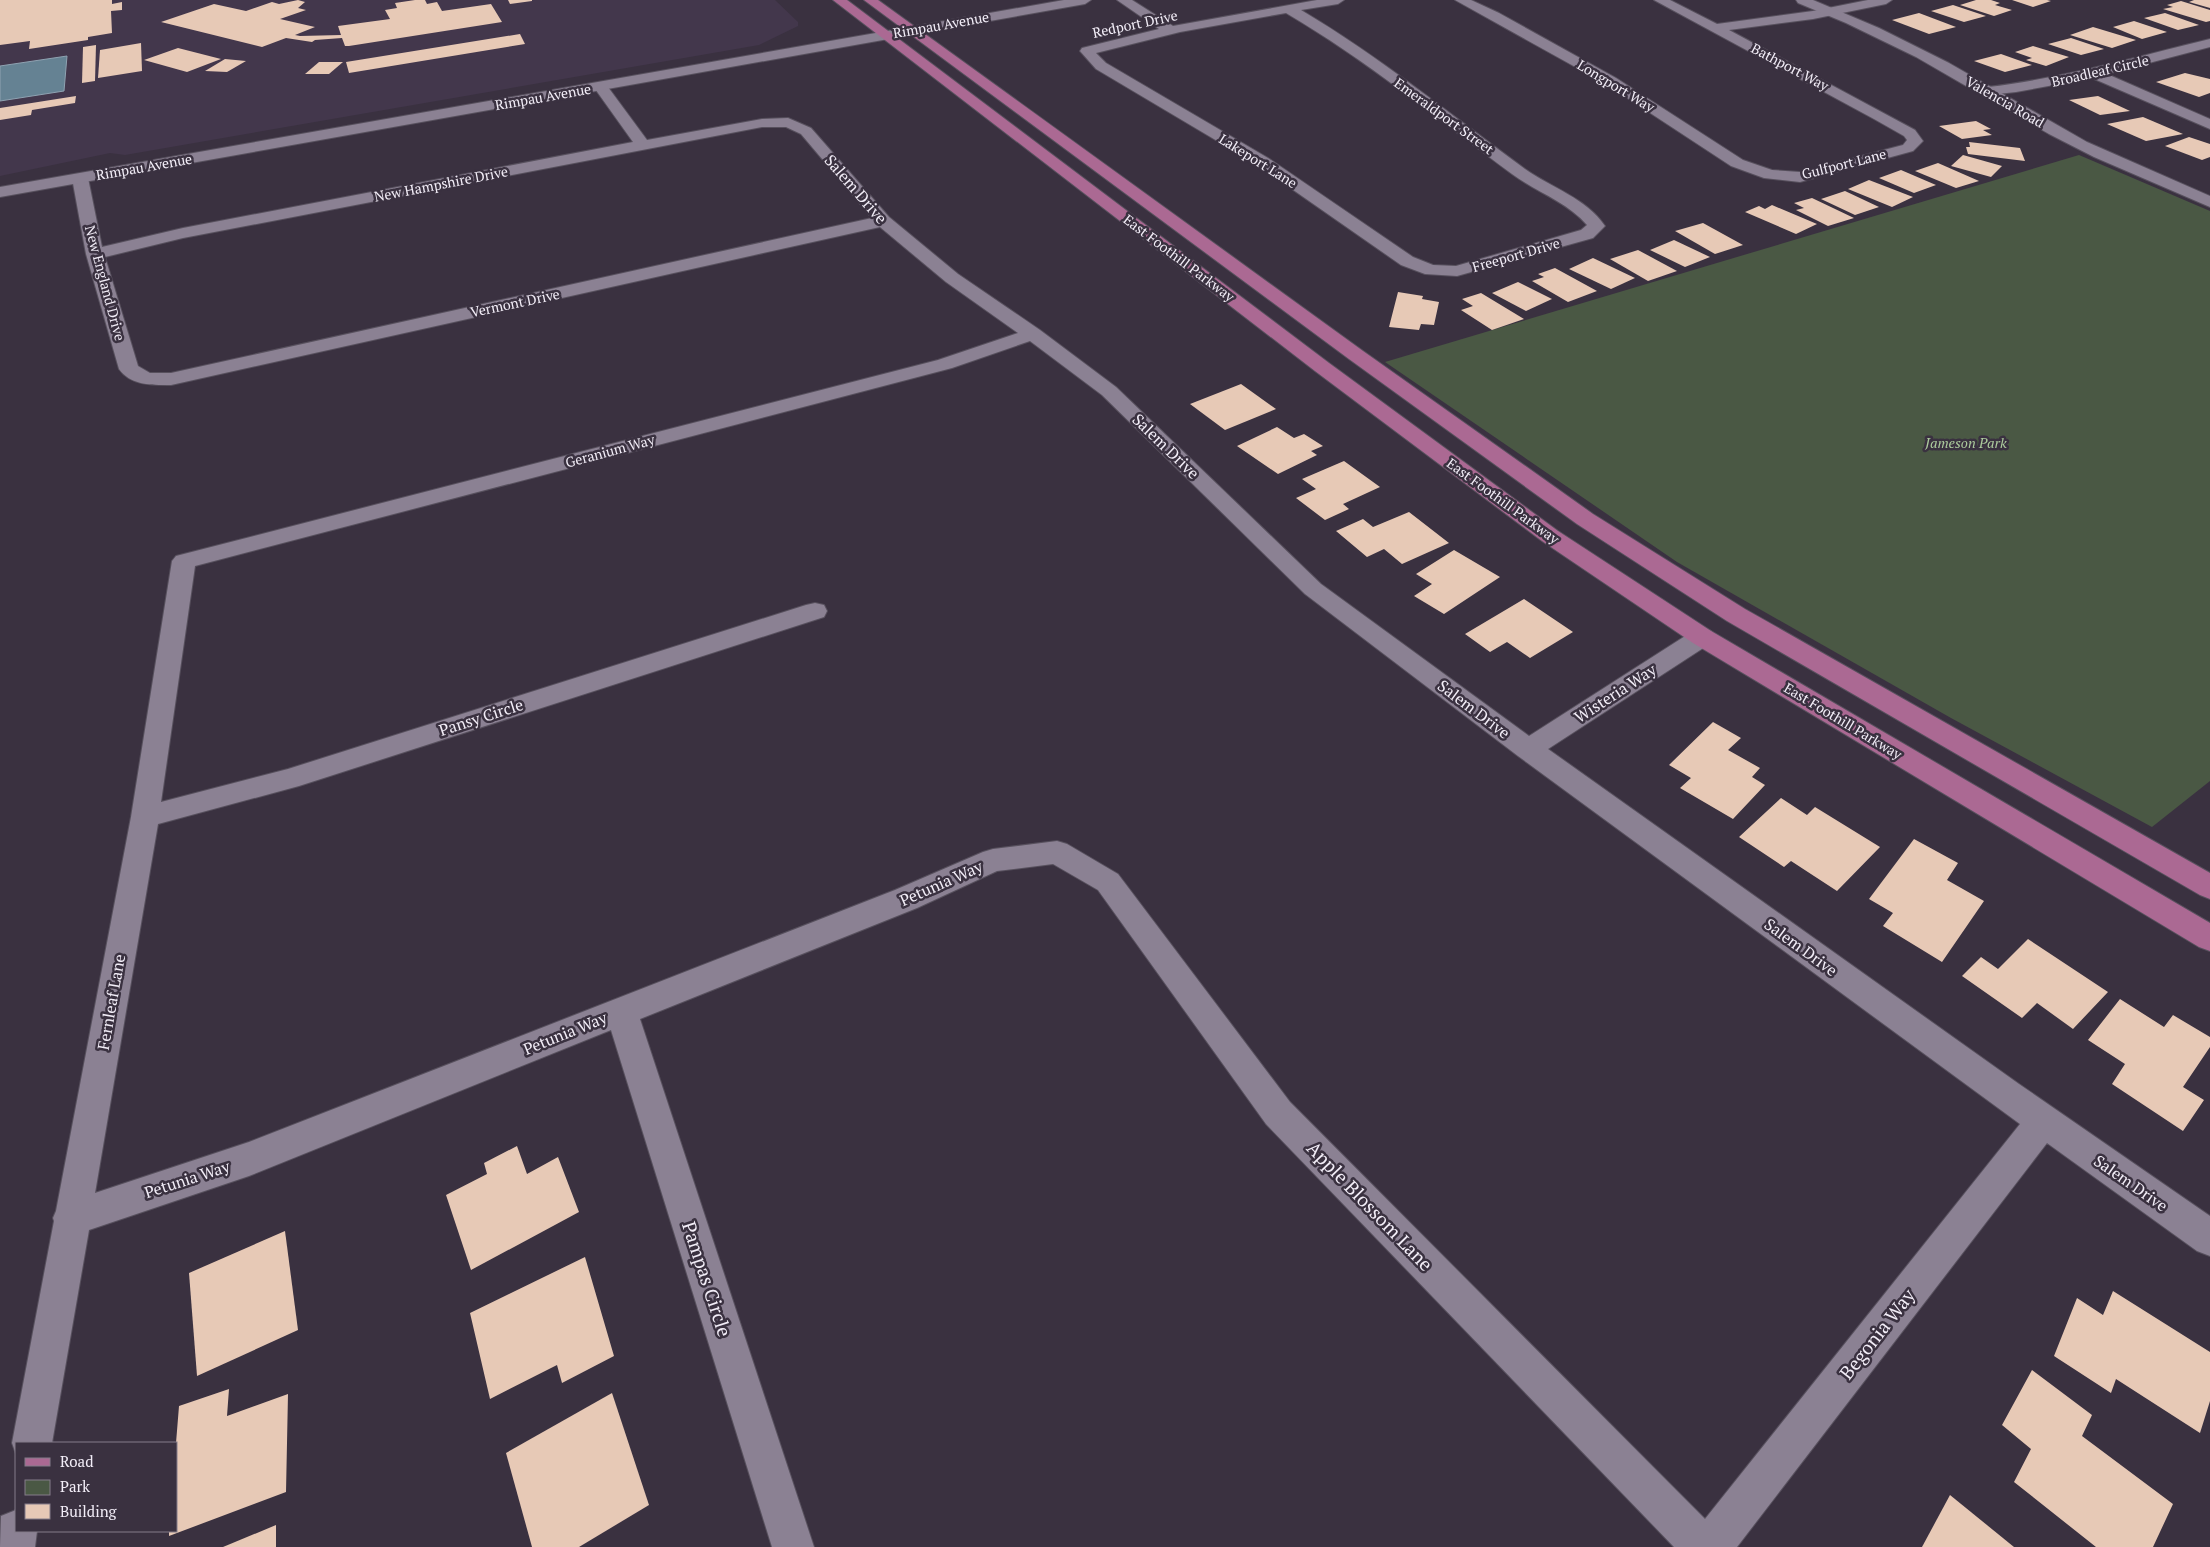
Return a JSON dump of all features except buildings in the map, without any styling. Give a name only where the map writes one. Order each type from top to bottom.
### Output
[{"type":"main road","name":"East Foothill Parkway","points":[[839,0],[1322,367],[1550,536],[1702,638],[2210,938]]},
{"type":"main road","name":"East Foothill Parkway","points":[[870,0],[1585,519],[1736,615],[2210,887]]},
{"type":"street","name":"Rimpau Avenue","points":[[0,192],[884,34],[1085,0]]},
{"type":"street","points":[[1123,0],[1172,31]]},
{"type":"street","name":"Redport Drive","points":[[1087,51],[1121,41],[1338,0]]},
{"type":"street","name":"Longport Way","points":[[1461,0],[1494,16],[1611,81],[1737,162],[1770,175]]},
{"type":"street","name":"Bathport Way","points":[[1660,0],[1717,28],[1910,133],[1915,141]]},
{"type":"street","name":"Valencia Road","points":[[1802,0],[1890,39],[1988,91],[2064,136],[2210,202]]},
{"type":"street","points":[[1717,28],[1832,12],[1886,0]]},
{"type":"street","name":"Emeraldport Street","points":[[1289,9],[1331,32],[1524,175],[1588,214],[1597,226]]},
{"type":"street","points":[[1172,15],[1192,28]]},
{"type":"street","name":"Broadleaf Circle","points":[[1988,91],[2048,84],[2095,74],[2210,43]]},
{"type":"street","name":"Lakeport Lane","points":[[1087,51],[1101,66],[1262,161],[1408,261],[1431,270]]},
{"type":"street","points":[[2095,74],[2210,125]]},
{"type":"street","points":[[600,86],[643,145]]},
{"type":"street","name":"New Hampshire Drive","points":[[95,254],[183,234],[643,145],[762,123],[788,122]]},
{"type":"street","name":"Salem Drive","points":[[788,122],[806,131],[882,222],[952,278],[1033,334],[1109,391],[1313,589],[1528,749],[2043,1121],[2210,1238]]},
{"type":"street","name":"Gulfport Lane","points":[[1770,175],[1800,177],[1908,148],[1915,141]]},
{"type":"street","name":"New England Drive","points":[[80,178],[95,254],[129,369],[146,379]]},
{"type":"street","name":"Vermont Drive","points":[[146,379],[171,379],[882,222]]},
{"type":"street","name":"Freeport Drive","points":[[1431,270],[1457,271],[1587,234],[1597,226]]},
{"type":"street","name":"Geranium Way","points":[[184,561],[945,364],[1033,334]]},
{"type":"street","name":"Fernleaf Lane","points":[[32,1442],[71,1218],[145,817],[184,561]]},
{"type":"street","name":"Pansy Circle","points":[[145,817],[289,778],[815,611]]},
{"type":"street","name":"Wisteria Way","points":[[1528,749],[1702,638]]},
{"type":"street","name":"Petunia Way","points":[[71,1218],[249,1159],[906,899],[993,860],[1058,852]]},
{"type":"street","name":"Apple Blossom Lane","points":[[1058,852],[1108,882],[1278,1112],[1703,1547]]},
{"type":"street","name":"Pampas Circle","points":[[621,1011],[793,1547]]},
{"type":"street","name":"Begonia Way","points":[[1710,1547],[2043,1121]]},
{"type":"street","points":[[14,1547],[16,1532]]},
{"type":"shaded area","points":[[0,0],[775,0],[798,22],[798,26],[759,45],[125,155],[110,153],[0,176]]},
{"type":"green space","name":"Jameson Park","points":[[2079,155],[2210,211],[2210,781],[2152,827],[1951,718],[1677,562],[1385,362]]},
{"type":"water","points":[[67,56],[64,91],[0,101],[0,66]]}]
